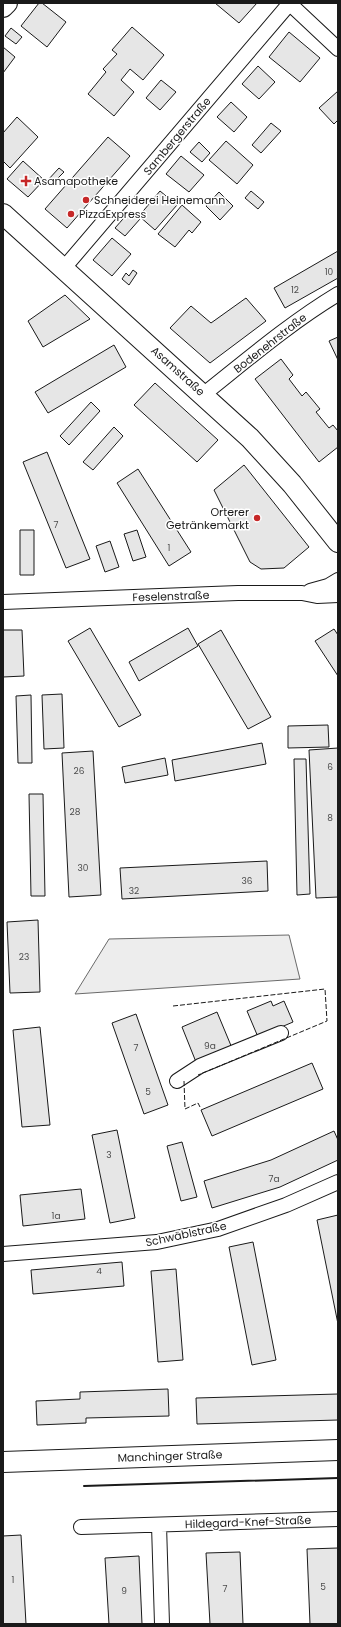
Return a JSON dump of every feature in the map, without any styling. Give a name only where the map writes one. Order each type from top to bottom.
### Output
[{"type":"street","points":[[3,7],[7,3]]},
{"type":"street","points":[[289,3],[338,49]]},
{"type":"street","name":"Sambergerstraße","points":[[64,268],[289,3]]},
{"type":"street","name":"Asamstraße","points":[[3,214],[204,394],[250,438],[292,484],[338,542]]},
{"type":"street","name":"Bodenehrstraße","points":[[204,394],[274,338],[318,306],[338,294]]},
{"type":"street","points":[[302,593],[320,589],[338,580]]},
{"type":"street","name":"Feselenstraße","points":[[3,602],[238,593],[302,593],[317,596],[338,595]]},
{"type":"street","points":[[177,1081],[200,1066],[281,1033]]},
{"type":"street","name":"Schwäblstraße","points":[[3,1254],[157,1242],[218,1229],[286,1205],[338,1182]]},
{"type":"street","name":"Manchinger Straße","points":[[3,1462],[338,1450]]},
{"type":"street","name":"Hildegard-Knef-Straße","points":[[82,1527],[338,1519]]},
{"type":"street","points":[[159,1525],[162,1624]]},
{"type":"shaded area","points":[[289,935],[300,979],[75,994],[109,939]]},
{"type":"building","points":[[39,3],[42,3],[66,22],[47,47],[21,26]]},
{"type":"building","points":[[215,3],[257,3],[239,23]]},
{"type":"building","points":[[132,27],[164,55],[143,80],[130,69],[121,80],[134,92],[114,116],[88,94],[106,72],[103,69],[117,54],[112,50]]},
{"type":"building","points":[[11,28],[22,37],[16,44],[5,36]]},
{"type":"building","points":[[289,32],[320,58],[300,82],[269,57]]},
{"type":"building","points":[[3,47],[15,57],[3,73]]},
{"type":"building","points":[[258,66],[275,82],[259,99],[242,84]]},
{"type":"building","points":[[161,80],[176,92],[160,110],[146,98]]},
{"type":"building","points":[[338,91],[338,120],[334,124],[319,108]]},
{"type":"building","points":[[231,102],[247,117],[234,132],[217,117]]},
{"type":"building","points":[[17,117],[38,137],[10,168],[3,161],[3,133]]},
{"type":"building","points":[[271,123],[281,131],[261,153],[252,145]]},
{"type":"building","points":[[108,137],[130,156],[67,228],[45,209]]},
{"type":"building","points":[[226,141],[253,165],[237,184],[209,160]]},
{"type":"building","points":[[199,142],[210,153],[202,162],[190,152]]},
{"type":"building","points":[[181,156],[204,175],[189,192],[166,174]]},
{"type":"building","points":[[23,161],[44,180],[28,197],[7,179]]},
{"type":"building","points":[[59,168],[64,172],[51,185],[47,181]]},
{"type":"building","points":[[160,191],[177,205],[155,230],[139,216]]},
{"type":"building","points":[[251,191],[264,202],[258,209],[245,198]]},
{"type":"building","points":[[219,192],[233,206],[220,220],[206,206]]},
{"type":"building","points":[[182,205],[201,222],[192,233],[189,230],[175,247],[158,234]]},
{"type":"building","points":[[130,211],[140,219],[125,236],[115,228]]},
{"type":"building","points":[[112,238],[131,254],[112,276],[93,260]]},
{"type":"building","points":[[338,251],[338,278],[285,308],[274,288]]},
{"type":"building","points":[[133,270],[137,273],[129,285],[122,279],[126,273],[129,276]]},
{"type":"building","points":[[65,295],[90,319],[43,347],[28,321]]},
{"type":"building","points":[[246,298],[266,321],[210,363],[170,328],[191,306],[211,323]]},
{"type":"building","points":[[338,337],[338,360],[329,341]]},
{"type":"building","points":[[114,345],[126,367],[48,413],[35,392]]},
{"type":"building","points":[[281,359],[293,375],[289,379],[302,396],[306,392],[320,409],[316,412],[329,428],[333,425],[338,431],[338,447],[319,462],[255,379]]},
{"type":"building","points":[[155,383],[218,440],[197,462],[134,405]]},
{"type":"building","points":[[91,402],[100,411],[69,445],[60,436]]},
{"type":"building","points":[[114,427],[123,436],[93,470],[83,462]]},
{"type":"building","points":[[47,452],[90,559],[66,568],[23,462]]},
{"type":"building","name":"Orterer Getränkemarkt","points":[[244,465],[309,547],[284,568],[261,569],[250,562],[214,490]]},
{"type":"building","points":[[138,469],[191,552],[169,566],[117,483]]},
{"type":"building","points":[[20,530],[34,530],[34,575],[20,575]]},
{"type":"building","points":[[137,530],[146,557],[133,561],[124,534]]},
{"type":"building","points":[[110,541],[119,567],[105,572],[96,546]]},
{"type":"building","points":[[90,628],[141,715],[119,727],[68,641]]},
{"type":"building","points":[[188,628],[198,646],[139,681],[129,662]]},
{"type":"building","points":[[334,629],[338,635],[338,676],[315,641]]},
{"type":"building","points":[[3,630],[22,630],[24,676],[3,677]]},
{"type":"building","points":[[221,630],[271,717],[248,729],[198,644]]},
{"type":"building","points":[[62,694],[64,748],[44,749],[42,695]]},
{"type":"building","points":[[31,695],[32,763],[18,763],[16,696]]},
{"type":"building","points":[[328,725],[329,747],[288,748],[288,726]]},
{"type":"building","points":[[262,743],[266,764],[175,781],[172,760]]},
{"type":"building","points":[[338,748],[338,897],[316,898],[309,750]]},
{"type":"building","points":[[93,751],[101,895],[69,897],[62,753]]},
{"type":"building","points":[[165,758],[168,775],[125,783],[122,767]]},
{"type":"building","points":[[294,759],[306,759],[310,894],[297,895]]},
{"type":"building","points":[[29,794],[43,794],[45,896],[31,896]]},
{"type":"building","points":[[267,861],[268,891],[122,899],[120,868]]},
{"type":"building","points":[[38,920],[40,992],[10,993],[7,922]]},
{"type":"building","points":[[271,1001],[273,1006],[284,1001],[293,1022],[258,1037],[247,1011]]},
{"type":"building","points":[[217,1012],[232,1048],[196,1062],[182,1027]]},
{"type":"building","points":[[136,1014],[168,1105],[144,1114],[112,1023]]},
{"type":"building","points":[[40,1027],[50,1125],[22,1127],[13,1030]]},
{"type":"building","points":[[312,1063],[323,1089],[212,1136],[201,1110]]},
{"type":"building","points":[[117,1130],[135,1218],[110,1223],[92,1135]]},
{"type":"building","points":[[334,1131],[338,1140],[338,1160],[280,1187],[212,1208],[204,1181],[271,1160]]},
{"type":"building","points":[[182,1142],[197,1197],[181,1201],[167,1146]]},
{"type":"building","points":[[81,1189],[85,1219],[23,1226],[20,1195]]},
{"type":"building","points":[[338,1215],[338,1324],[317,1220]]},
{"type":"building","points":[[253,1242],[276,1360],[252,1365],[229,1247]]},
{"type":"building","points":[[122,1262],[124,1286],[33,1294],[31,1270]]},
{"type":"building","points":[[176,1269],[183,1360],[158,1362],[151,1271]]},
{"type":"building","points":[[168,1389],[169,1416],[86,1418],[86,1423],[37,1425],[36,1401],[80,1399],[80,1392]]},
{"type":"building","points":[[338,1394],[338,1420],[197,1424],[196,1398]]},
{"type":"building","points":[[21,1535],[26,1624],[3,1624],[3,1536]]},
{"type":"building","points":[[338,1548],[338,1624],[310,1624],[307,1549]]},
{"type":"building","points":[[240,1552],[243,1624],[210,1624],[206,1553]]},
{"type":"building","points":[[139,1556],[142,1624],[109,1624],[105,1558]]},
{"type":"fence","points":[[173,1006],[325,989],[327,1021],[198,1075]]},
{"type":"fence","points":[[184,1081],[185,1109],[198,1103],[200,1107]]},
{"type":"wall","points":[[84,1486],[338,1478]]},
{"type":"place","name":"Asamapotheke","points":[[26,181]]},
{"type":"place","name":"Schneiderei Heinemann","points":[[86,200]]},
{"type":"place","name":"PizzaExpress","points":[[71,214]]},
{"type":"place","name":"Orterer Getränkemarkt","points":[[257,518]]}]
